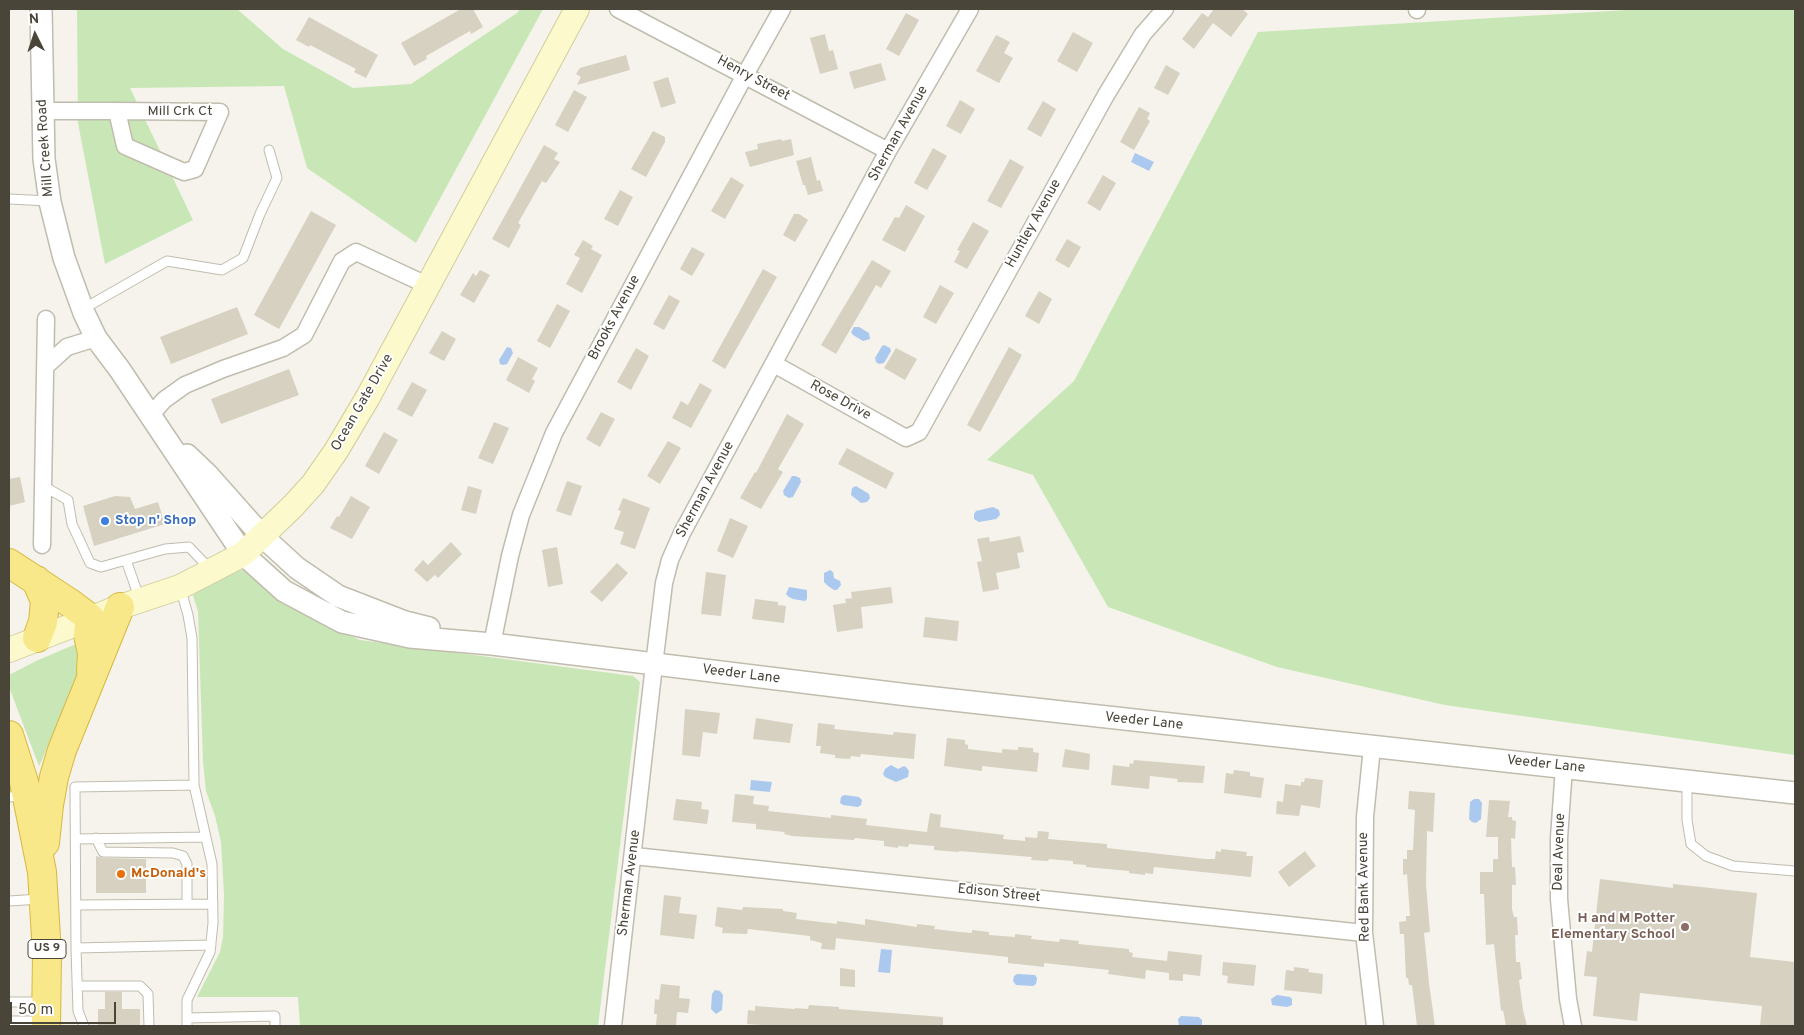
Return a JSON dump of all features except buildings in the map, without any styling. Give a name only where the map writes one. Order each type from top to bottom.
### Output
[{"type":"highway","points":[[9,563],[90,618],[88,635],[92,653],[91,677]]},
{"type":"highway","points":[[36,580],[45,601],[43,622],[38,638]]},
{"type":"highway","points":[[42,872],[49,805],[54,777],[62,750],[91,677],[130,604]]},
{"type":"highway","name":"US 9","points":[[9,735],[18,796],[42,872],[47,954],[46,1017]]},
{"type":"main road","name":"Ocean Gate Drive","points":[[9,650],[90,618],[180,587],[212,571],[243,554],[313,484],[336,451],[368,397],[577,9]]},
{"type":"street","name":"Mill Creek Road","points":[[41,9],[44,159],[50,200],[64,258],[96,338],[243,554]]},
{"type":"street","name":"Henry Street","points":[[618,9],[888,151]]},
{"type":"street","name":"Brooks Avenue","points":[[492,644],[520,515],[554,433],[782,9]]},
{"type":"street","name":"Sherman Avenue","points":[[613,1026],[664,583],[670,560],[682,533],[888,151],[970,9]]},
{"type":"street","name":"Huntley Avenue","points":[[906,438],[919,432],[1106,95],[1144,34],[1165,9]]},
{"type":"street","name":"Mill Crk Ct","points":[[42,111],[116,111],[135,111],[220,112],[195,169],[184,172],[125,146],[116,111]]},
{"type":"street","points":[[154,421],[164,400],[184,385],[283,348],[304,335],[342,261],[356,252],[429,286]]},
{"type":"street","points":[[42,545],[46,319]]},
{"type":"street","points":[[46,366],[67,347],[96,338]]},
{"type":"street","name":"Rose Drive","points":[[774,364],[906,438]]},
{"type":"street","name":"Mill Creek Road","points":[[154,421],[207,474],[262,536]]},
{"type":"street","name":"Veeder Lane","points":[[262,536],[297,568],[338,596],[405,622],[492,644]]},
{"type":"street","name":"Veeder Lane","points":[[243,554],[284,591],[342,622],[410,637],[492,644],[654,665],[1795,793]]},
{"type":"street","name":"Red Bank Avenue","points":[[1372,747],[1365,817],[1364,933],[1375,1026]]},
{"type":"street","name":"Deal Avenue","points":[[1564,767],[1559,838],[1559,899],[1568,998],[1573,1026]]},
{"type":"street","name":"Edison Street","points":[[634,856],[1364,933]]},
{"type":"lane","points":[[83,309],[166,261],[222,270],[243,258],[260,214],[277,178],[269,150]]},
{"type":"lane","points":[[9,199],[50,200]]},
{"type":"lane","points":[[44,486],[68,500],[72,524],[90,563],[101,567],[165,549],[189,547],[212,571]]},
{"type":"lane","points":[[126,560],[130,604]]},
{"type":"lane","points":[[180,587],[192,638],[194,785],[212,864],[213,904],[210,952],[187,1000],[187,1022],[275,1016],[275,1026]]},
{"type":"lane","points":[[1687,781],[1687,820],[1691,844],[1706,856],[1733,866],[1795,871]]},
{"type":"lane","points":[[84,1026],[78,1011],[74,787],[194,785]]},
{"type":"lane","points":[[76,839],[206,837]]},
{"type":"lane","points":[[96,838],[103,852],[173,853],[183,856],[187,864],[187,904]]},
{"type":"lane","points":[[9,900],[44,899]]},
{"type":"lane","points":[[76,905],[213,904]]},
{"type":"lane","points":[[76,948],[211,945]]},
{"type":"lane","points":[[77,986],[140,986],[148,994],[149,1026]]},
{"type":"lane","points":[[9,1002],[46,1017]]},
{"type":"lane","points":[[9,1021],[46,1017]]},
{"type":"green space","points":[[77,9],[237,9],[283,49],[353,88],[411,84],[517,13],[520,9],[543,9],[416,243],[307,168],[284,86],[130,88],[193,220],[105,264],[78,123]]},
{"type":"green space","points":[[1644,9],[1795,9],[1795,755],[1445,705],[1277,667],[1108,607],[1033,475],[987,460],[1074,381],[1258,32]]},
{"type":"green space","points":[[242,570],[251,573],[312,619],[360,640],[633,676],[640,682],[598,1026],[300,1026],[298,997],[197,997],[220,952],[223,937],[224,895],[221,842],[215,816],[206,791],[203,762],[198,611],[193,596],[196,590],[231,571]]},
{"type":"green space","points":[[76,644],[81,665],[39,766],[9,687],[9,675]]},
{"type":"water","points":[[1135,153],[1154,162],[1149,171],[1131,162]]},
{"type":"water","points":[[854,327],[859,327],[869,333],[870,339],[863,341],[853,335],[851,332]]},
{"type":"water","points":[[884,345],[890,348],[891,351],[884,363],[879,364],[875,358]]},
{"type":"water","points":[[507,347],[511,348],[513,353],[507,364],[503,365],[500,364],[499,360]]},
{"type":"water","points":[[792,476],[800,478],[801,482],[793,497],[789,498],[784,495],[783,491]]},
{"type":"water","points":[[856,486],[869,494],[870,498],[867,502],[861,503],[851,495],[852,488]]},
{"type":"water","points":[[993,507],[999,510],[1000,515],[996,519],[979,522],[974,519],[976,511]]},
{"type":"water","points":[[830,570],[833,572],[834,578],[840,581],[841,585],[837,590],[834,590],[824,582],[824,573]]},
{"type":"water","points":[[789,587],[807,590],[807,599],[805,601],[789,597],[786,594]]},
{"type":"water","points":[[891,765],[898,769],[906,767],[909,771],[908,777],[896,782],[885,777],[883,774],[885,769]]},
{"type":"water","points":[[751,780],[772,782],[770,792],[750,790]]},
{"type":"water","points":[[844,795],[859,797],[862,800],[861,805],[858,807],[843,805],[840,803],[841,797]]},
{"type":"water","points":[[1474,799],[1479,799],[1482,803],[1481,819],[1476,823],[1469,819],[1470,802]]},
{"type":"water","points":[[881,949],[892,950],[890,973],[878,972]]},
{"type":"water","points":[[1017,974],[1035,975],[1037,978],[1036,984],[1033,986],[1016,985],[1013,981],[1014,976]]},
{"type":"water","points":[[715,990],[720,991],[723,995],[722,1010],[716,1014],[711,1009],[712,994]]},
{"type":"water","points":[[1277,995],[1290,997],[1292,1005],[1287,1007],[1272,1005],[1271,999]]},
{"type":"water","points":[[1181,1016],[1199,1017],[1202,1020],[1202,1025],[1179,1026],[1178,1019]]},
{"type":"place","name":"Stop n' Shop","points":[[105,521]]},
{"type":"place","name":"McDonald's","points":[[121,874]]},
{"type":"place","name":"H and M Potter Elementary School","points":[[1685,927]]}]
